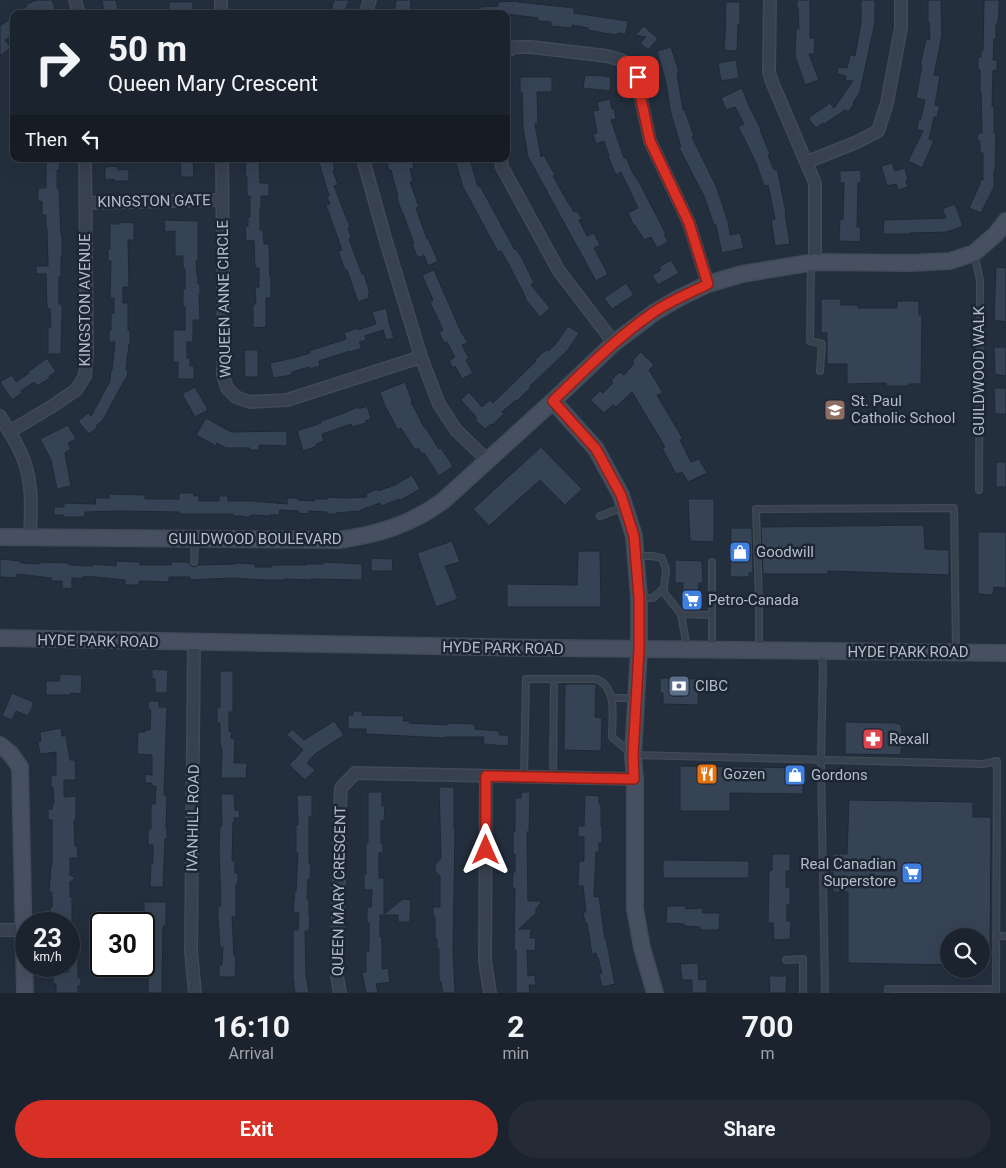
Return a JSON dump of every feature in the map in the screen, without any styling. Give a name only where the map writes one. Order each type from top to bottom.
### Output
[{"type":"street","points":[[770,0],[769,72],[816,183],[813,262]]},
{"type":"street","points":[[807,162],[857,142],[878,131],[887,103],[901,28],[901,0]]},
{"type":"street","points":[[510,50],[515,47],[531,47],[607,56],[632,66],[638,77],[650,141],[689,223],[708,284]]},
{"type":"street","name":"KINGSTON AVENUE","points":[[9,432],[76,390],[85,376],[87,354],[85,162]]},
{"type":"street","name":"WQUEEN ANNE CIRCLE","points":[[222,162],[223,374],[227,388],[236,396],[250,402],[287,400],[421,357]]},
{"type":"street","points":[[364,162],[384,238],[421,357],[439,404],[456,430],[488,461]]},
{"type":"street","points":[[501,162],[559,271],[614,343]]},
{"type":"street","name":"KINGSTON GATE","points":[[85,203],[222,200]]},
{"type":"street","name":"GUILDWOOD BOULEVARD","points":[[0,537],[339,540],[394,528],[426,513],[443,501],[614,343],[655,312],[679,298],[708,284],[742,274],[813,262],[950,262],[974,252],[996,234],[1006,221]]},
{"type":"street","points":[[553,401],[596,449],[621,495],[634,536],[639,598],[639,650],[633,755],[636,909],[642,948],[655,993]]},
{"type":"street","points":[[0,416],[24,460],[29,478],[31,505],[30,538]]},
{"type":"street","name":"HYDE PARK ROAD","points":[[0,638],[639,650],[1006,653]]},
{"type":"street","name":"IVANHILL ROAD","points":[[194,643],[191,951],[195,993]]},
{"type":"street","points":[[0,744],[10,753],[20,767],[24,912]]},
{"type":"street","name":"QUEEN MARY CRESCENT","points":[[340,993],[337,976],[341,788],[355,773],[634,779]]},
{"type":"street","points":[[486,776],[486,960],[490,993]]},
{"type":"street","points":[[0,930],[15,930]]},
{"type":"street","points":[[25,977],[25,993]]},
{"type":"lane","name":"GUILDWOOD WALK","points":[[974,252],[980,280],[979,490]]},
{"type":"lane","points":[[813,262],[810,341],[822,344],[820,371]]},
{"type":"lane","points":[[600,516],[624,507]]},
{"type":"lane","points":[[759,651],[756,509],[954,508],[956,652]]},
{"type":"lane","points":[[194,562],[195,539]]},
{"type":"lane","points":[[635,556],[662,558],[666,569],[664,588],[653,598],[639,598]]},
{"type":"lane","points":[[712,562],[712,650]]},
{"type":"lane","points":[[662,590],[681,614],[687,650]]},
{"type":"lane","points":[[681,614],[712,615]]},
{"type":"lane","points":[[822,652],[821,760],[825,993]]},
{"type":"lane","points":[[524,776],[526,679],[596,679],[602,681],[608,687],[612,698],[612,737],[633,755],[983,764],[997,761],[996,991],[888,989],[888,993]]},
{"type":"lane","points":[[553,777],[554,679]]},
{"type":"lane","points":[[612,698],[636,698]]},
{"type":"lane","points":[[996,936],[1006,936]]},
{"type":"lane","points":[[786,960],[803,959],[804,993]]},
{"type":"building","points":[[37,0],[52,0],[56,10],[22,10],[27,6],[26,4]]},
{"type":"building","points":[[102,0],[116,0],[118,10],[104,10]]},
{"type":"building","points":[[334,0],[349,0],[345,10],[331,10]]},
{"type":"building","points":[[396,0],[411,0],[410,10],[395,10]]},
{"type":"building","points":[[797,0],[810,0],[810,38],[815,38],[814,54],[809,54],[819,80],[805,85],[795,56],[796,29],[799,29]]},
{"type":"building","points":[[861,0],[875,0],[875,22],[860,92],[848,112],[845,110],[816,128],[808,118],[830,103],[834,108],[853,81],[845,80],[846,76],[837,74],[838,67],[847,68],[850,55],[855,56],[861,22]]},
{"type":"building","points":[[928,0],[941,0],[942,35],[934,75],[940,76],[935,105],[940,106],[937,117],[934,117],[929,139],[934,141],[922,168],[908,161],[923,131],[917,129],[925,100],[916,98],[922,65],[920,65],[926,39],[930,40]]},
{"type":"building","points":[[984,0],[999,0],[999,8],[993,60],[997,60],[997,71],[993,70],[992,106],[994,106],[994,133],[996,133],[994,187],[981,213],[969,208],[980,180],[983,180],[983,153],[980,153],[980,141],[977,141],[978,133],[982,133],[978,57],[981,57],[981,51],[983,51]]},
{"type":"building","points":[[517,1],[574,8],[574,13],[628,21],[626,34],[603,33],[572,25],[572,28],[551,26],[551,22],[538,21],[538,18],[510,14],[510,10],[480,10],[480,7],[498,6],[498,2]]},
{"type":"building","points":[[169,2],[193,2],[193,10],[169,10]]},
{"type":"building","points":[[726,2],[740,2],[737,51],[724,50]]},
{"type":"building","points":[[10,19],[10,37],[5,40],[10,49],[0,56],[0,26]]},
{"type":"building","points":[[644,26],[657,38],[648,50],[640,43],[646,37],[635,35]]},
{"type":"building","points":[[671,47],[679,72],[677,73],[683,110],[685,110],[694,137],[692,137],[716,186],[728,221],[730,235],[740,233],[744,248],[722,253],[716,225],[714,225],[704,196],[679,148],[681,147],[671,114],[666,83],[657,51]]},
{"type":"building","points":[[736,60],[739,78],[721,81],[718,63]]},
{"type":"building","points":[[585,75],[611,77],[610,91],[583,88]]},
{"type":"building","points":[[520,77],[552,77],[552,92],[537,92],[538,124],[535,124],[541,157],[544,155],[555,175],[553,176],[570,206],[574,212],[577,211],[582,219],[579,220],[587,236],[594,233],[600,245],[594,248],[608,274],[596,281],[528,157],[523,128]]},
{"type":"building","points":[[742,88],[761,129],[774,170],[777,169],[790,244],[775,246],[771,219],[775,219],[768,185],[764,186],[756,163],[738,127],[744,124],[735,107],[726,110],[721,98]]},
{"type":"building","points":[[610,99],[616,119],[611,120],[624,158],[626,157],[666,234],[664,234],[668,242],[657,248],[651,237],[644,240],[634,226],[628,213],[638,208],[621,172],[616,175],[608,157],[604,141],[596,144],[593,134],[597,133],[593,111],[599,110],[597,102]]},
{"type":"building","points":[[46,162],[59,162],[60,170],[57,170],[57,188],[59,188],[62,235],[61,277],[59,277],[59,304],[62,304],[61,354],[48,354],[48,327],[51,327],[50,309],[47,309],[46,274],[36,274],[36,266],[48,266],[46,215],[42,215],[42,201],[38,202],[38,188],[46,188]]},
{"type":"building","points":[[180,162],[193,162],[194,177],[181,177]]},
{"type":"building","points":[[246,162],[259,162],[260,183],[269,183],[269,196],[261,196],[260,209],[260,230],[263,230],[264,244],[269,244],[271,277],[271,298],[266,298],[266,327],[253,328],[253,304],[256,304],[255,287],[259,287],[259,268],[255,268],[254,240],[246,241],[245,226],[248,226],[248,217],[250,217],[250,196],[247,196],[247,177],[245,177]]},
{"type":"building","points":[[333,162],[335,170],[333,170],[338,185],[334,186],[350,227],[348,228],[351,237],[349,238],[353,250],[370,293],[368,293],[369,298],[358,302],[338,251],[342,250],[326,205],[330,204],[327,197],[329,196],[319,163]]},
{"type":"building","points":[[387,162],[413,162],[414,168],[410,169],[413,181],[410,182],[419,207],[416,208],[427,239],[438,261],[428,266],[424,255],[418,258],[412,245],[414,244],[397,198],[391,170],[389,171]]},
{"type":"building","points":[[456,162],[471,162],[478,187],[480,186],[515,250],[522,258],[534,283],[531,285],[550,308],[540,317],[525,299],[509,265],[501,251],[498,252],[463,187]]},
{"type":"building","points":[[892,163],[895,171],[905,168],[908,187],[898,190],[896,184],[887,186],[881,166]]},
{"type":"building","points":[[118,166],[118,170],[129,169],[129,181],[105,180],[105,167]]},
{"type":"building","points":[[861,170],[861,183],[858,183],[857,227],[861,227],[860,242],[839,241],[840,219],[843,219],[844,183],[840,183],[840,171]]},
{"type":"building","points":[[955,204],[963,226],[947,232],[883,234],[884,220],[946,218],[942,209]]},
{"type":"building","points":[[164,220],[198,221],[198,261],[196,261],[198,284],[200,284],[200,320],[193,320],[193,342],[187,342],[187,358],[190,358],[190,366],[194,366],[194,379],[178,379],[178,362],[173,362],[173,330],[185,330],[183,289],[185,289],[185,269],[183,269],[183,256],[175,256],[175,231],[165,232]]},
{"type":"building","points":[[119,222],[134,223],[134,240],[128,240],[129,287],[123,287],[123,303],[128,303],[128,330],[130,330],[126,370],[128,370],[127,379],[125,379],[103,420],[89,434],[78,421],[88,413],[91,416],[110,381],[112,370],[115,342],[109,342],[109,330],[111,330],[111,313],[114,313],[114,298],[110,298],[111,261],[108,261],[108,249],[110,249],[110,224],[119,224]]},
{"type":"building","points":[[671,260],[679,273],[658,285],[652,275],[661,270],[659,267]]},
{"type":"building","points":[[996,267],[1006,268],[1006,322],[994,320]]},
{"type":"building","points":[[434,270],[461,332],[468,343],[462,345],[469,358],[466,360],[473,373],[462,379],[455,366],[453,368],[449,361],[455,357],[447,342],[444,343],[439,332],[443,330],[430,302],[433,300],[422,275]]},
{"type":"building","points":[[626,283],[634,295],[612,309],[604,298]]},
{"type":"building","points":[[821,299],[841,299],[841,305],[858,305],[858,308],[897,308],[897,301],[919,301],[919,315],[922,315],[921,384],[886,386],[886,383],[847,384],[847,364],[827,364],[827,333],[821,333]]},
{"type":"building","points":[[386,308],[394,338],[386,340],[383,330],[365,336],[366,340],[359,342],[362,348],[319,361],[320,366],[292,372],[292,375],[273,378],[270,363],[310,353],[309,351],[346,339],[344,333],[376,324],[372,312]]},
{"type":"building","points":[[568,326],[579,333],[568,350],[517,401],[502,412],[504,414],[485,429],[475,420],[477,418],[461,400],[469,392],[482,407],[490,400],[493,403],[535,360],[547,349],[548,351],[555,345]]},
{"type":"building","points":[[994,347],[1006,347],[1006,376],[995,374]]},
{"type":"building","points":[[244,350],[258,350],[258,377],[245,377]]},
{"type":"building","points":[[641,352],[654,365],[649,370],[663,393],[657,395],[683,439],[680,440],[691,462],[699,459],[707,473],[688,482],[682,472],[676,474],[662,448],[665,447],[632,392],[616,407],[613,405],[604,413],[590,400],[600,391],[603,393],[613,383],[611,380],[620,372],[624,375],[634,363],[632,361]]},
{"type":"building","points":[[47,358],[56,372],[37,386],[34,382],[12,400],[0,382],[12,375],[16,382]]},
{"type":"building","points":[[405,382],[411,402],[424,427],[453,466],[439,476],[424,453],[422,454],[418,448],[415,450],[401,428],[398,430],[385,406],[380,392]]},
{"type":"building","points":[[195,387],[208,410],[195,417],[182,394]]},
{"type":"building","points":[[994,388],[1006,388],[1006,414],[995,414]]},
{"type":"building","points":[[367,406],[371,419],[365,421],[366,423],[352,427],[351,424],[322,434],[324,441],[316,444],[317,446],[303,451],[297,431],[358,407],[359,409]]},
{"type":"building","points":[[206,418],[231,432],[287,431],[287,446],[259,445],[259,450],[250,450],[250,448],[226,448],[217,443],[216,446],[196,435]]},
{"type":"building","points":[[68,425],[76,439],[68,443],[71,449],[65,453],[71,486],[57,489],[51,460],[40,439]]},
{"type":"building","points":[[541,447],[582,489],[565,505],[540,480],[489,526],[473,509]]},
{"type":"building","points":[[996,462],[1006,462],[1006,487],[996,487]]},
{"type":"building","points":[[412,475],[420,489],[401,500],[381,506],[380,503],[361,511],[336,514],[309,511],[309,514],[280,510],[279,515],[251,515],[251,517],[233,516],[233,514],[119,511],[85,512],[85,517],[54,515],[54,507],[64,507],[64,503],[96,504],[95,498],[109,498],[109,494],[145,495],[145,499],[179,499],[179,493],[194,493],[194,496],[199,496],[199,501],[219,501],[219,496],[228,496],[228,501],[287,504],[287,498],[314,501],[314,499],[328,499],[328,497],[367,497],[366,494],[377,489],[378,491],[395,485]]},
{"type":"building","points":[[688,499],[714,499],[714,542],[690,541]]},
{"type":"building","points":[[924,525],[925,549],[949,550],[949,575],[828,571],[828,574],[763,574],[761,527]]},
{"type":"building","name":"Goodwill","points":[[731,528],[752,528],[753,573],[749,573],[749,577],[730,577]]},
{"type":"building","points":[[978,532],[1006,532],[1006,588],[994,587],[993,595],[978,594]]},
{"type":"building","points":[[452,541],[460,562],[445,566],[458,599],[436,607],[417,553]]},
{"type":"building","points":[[578,551],[600,551],[601,607],[507,607],[507,584],[577,585]]},
{"type":"building","points":[[371,558],[393,559],[392,571],[371,571]]},
{"type":"building","points":[[0,559],[21,561],[21,563],[69,563],[69,565],[93,566],[93,564],[116,566],[116,561],[140,562],[140,565],[171,565],[171,562],[189,562],[194,567],[198,565],[235,563],[255,564],[255,567],[323,564],[323,562],[362,564],[362,580],[262,580],[230,578],[190,580],[190,577],[169,577],[169,582],[139,581],[139,585],[125,585],[125,580],[86,576],[82,577],[82,579],[72,578],[72,589],[62,588],[62,581],[51,581],[52,578],[17,574],[17,578],[0,577]]},
{"type":"building","points":[[675,560],[702,561],[703,583],[699,583],[698,610],[682,608],[683,583],[675,583]]},
{"type":"building","points":[[152,669],[168,670],[167,693],[155,693],[155,679],[152,679]]},
{"type":"building","points":[[220,671],[233,671],[233,712],[229,712],[229,731],[232,731],[231,738],[235,739],[234,763],[247,763],[246,778],[221,778],[220,723],[217,723],[217,707],[220,707]]},
{"type":"building","points":[[60,674],[82,675],[81,694],[46,695],[46,681],[59,681]]},
{"type":"building","name":"CIBC","points":[[660,678],[699,679],[698,705],[663,704],[663,693],[660,693]]},
{"type":"building","points":[[565,684],[596,684],[595,717],[602,718],[601,751],[564,750]]},
{"type":"building","points":[[12,693],[33,702],[28,716],[16,711],[12,720],[2,716]]},
{"type":"building","points":[[148,701],[159,701],[159,707],[167,707],[164,795],[167,795],[167,839],[165,839],[163,887],[150,887],[153,845],[148,845],[148,829],[151,829],[151,804],[155,804],[156,786],[152,786],[152,783],[145,783],[145,774],[152,775],[152,755],[137,754],[138,732],[150,730],[151,710],[148,710]]},
{"type":"building","points":[[353,711],[362,711],[362,715],[404,716],[403,721],[410,721],[409,723],[475,724],[475,729],[499,731],[499,735],[509,735],[508,746],[483,744],[484,737],[444,738],[366,734],[366,729],[348,729],[348,715],[353,715]]},
{"type":"building","points":[[334,721],[344,735],[315,754],[307,763],[315,770],[305,780],[289,765],[303,750],[287,735],[292,729],[304,740]]},
{"type":"building","name":"Rexall","points":[[845,722],[895,723],[901,725],[901,755],[845,754]]},
{"type":"building","points":[[61,728],[62,736],[66,736],[70,760],[75,760],[76,780],[64,780],[64,797],[76,796],[76,820],[74,820],[75,846],[77,845],[78,858],[70,858],[70,875],[76,878],[70,882],[72,912],[50,912],[50,907],[52,907],[52,892],[49,892],[52,865],[52,820],[48,820],[48,809],[52,809],[52,804],[54,804],[51,775],[56,775],[56,752],[40,754],[38,742],[41,741],[40,732]]},
{"type":"building","points":[[680,766],[803,768],[803,794],[730,793],[730,811],[680,811]]},
{"type":"building","points":[[439,787],[454,787],[453,952],[455,993],[443,993],[441,982],[439,982],[439,949],[437,949],[437,939],[435,939],[435,917],[433,916],[433,907],[440,907],[440,876],[435,871],[435,865],[441,858]]},
{"type":"building","points":[[368,792],[382,792],[382,806],[385,806],[384,821],[381,821],[383,853],[379,853],[379,878],[384,878],[384,914],[403,899],[411,900],[410,922],[398,922],[398,915],[380,915],[382,969],[388,968],[390,982],[376,984],[378,993],[366,993],[362,972],[366,972],[366,951],[369,951],[367,907],[371,907],[372,890],[364,890],[366,843],[368,843]]},
{"type":"building","points":[[521,792],[530,792],[529,831],[527,832],[528,901],[542,901],[536,909],[536,913],[519,929],[531,929],[530,938],[536,938],[535,951],[527,950],[528,976],[535,975],[536,985],[529,985],[530,993],[516,993],[516,950],[514,950],[515,888],[512,888],[513,872],[515,872],[515,854],[513,854],[513,831],[515,831],[515,798],[521,798]]},
{"type":"building","points":[[221,794],[234,794],[235,810],[239,810],[240,818],[234,818],[235,822],[233,822],[232,861],[235,861],[235,873],[238,873],[236,917],[232,917],[234,956],[236,956],[235,977],[219,977],[219,965],[222,965],[223,947],[220,947],[218,917],[218,906],[221,906],[219,850],[220,826],[222,826]]},
{"type":"building","points":[[297,795],[312,795],[312,817],[309,817],[309,864],[311,864],[307,900],[309,900],[310,916],[309,931],[305,931],[306,975],[309,993],[295,993],[293,978],[293,930],[298,930],[299,913],[293,912],[298,853],[296,853],[296,825],[298,825]]},
{"type":"building","points":[[585,795],[599,796],[599,804],[601,804],[602,843],[599,843],[599,852],[596,852],[594,897],[599,896],[605,939],[615,984],[602,987],[599,974],[602,973],[596,953],[592,954],[587,923],[585,923],[583,912],[586,912],[583,886],[578,886],[579,861],[584,861],[584,837],[578,837],[578,826],[584,826]]},
{"type":"building","name":"Real Canadian Superstore","points":[[849,800],[973,802],[973,817],[991,817],[990,966],[990,928],[940,928],[940,965],[848,963],[848,892],[833,892],[833,854],[847,854]]},
{"type":"building","points":[[772,854],[790,854],[790,871],[786,871],[786,887],[790,887],[790,905],[787,905],[787,921],[791,921],[790,939],[774,940],[773,923],[768,923],[769,871],[772,870]]},
{"type":"building","points":[[663,860],[749,861],[749,878],[663,878]]},
{"type":"building","points":[[144,902],[166,902],[166,926],[163,926],[162,993],[148,993],[148,977],[155,977],[155,912],[144,912]]},
{"type":"building","points":[[667,906],[686,906],[686,909],[702,908],[703,913],[720,913],[719,930],[700,930],[700,927],[666,923]]},
{"type":"building","points":[[698,963],[699,980],[707,979],[707,993],[692,993],[692,980],[682,980],[680,964]]},
{"type":"building","points":[[769,976],[787,976],[786,993],[770,993]]},
{"type":"building","points":[[53,977],[81,978],[81,986],[78,986],[78,993],[56,993],[56,984],[53,984]]},
{"type":"place","name":"St. Paul Catholic School","points":[[835,410]]},
{"type":"place","name":"Goodwill","points":[[740,552]]},
{"type":"place","name":"Petro-Canada","points":[[692,600]]},
{"type":"place","name":"CIBC","points":[[679,686]]},
{"type":"place","name":"Rexall","points":[[873,739]]},
{"type":"place","name":"Gozen","points":[[707,774]]},
{"type":"place","name":"Gordons","points":[[795,775]]},
{"type":"place","name":"Real Canadian Superstore","points":[[912,873]]},
{"type":"route","points":[[486,850],[486,776],[634,779],[633,755],[639,650],[639,598],[634,536],[621,495],[596,449],[553,401],[614,343],[633,328],[655,312],[708,284],[689,223],[650,141],[638,77]]}]
